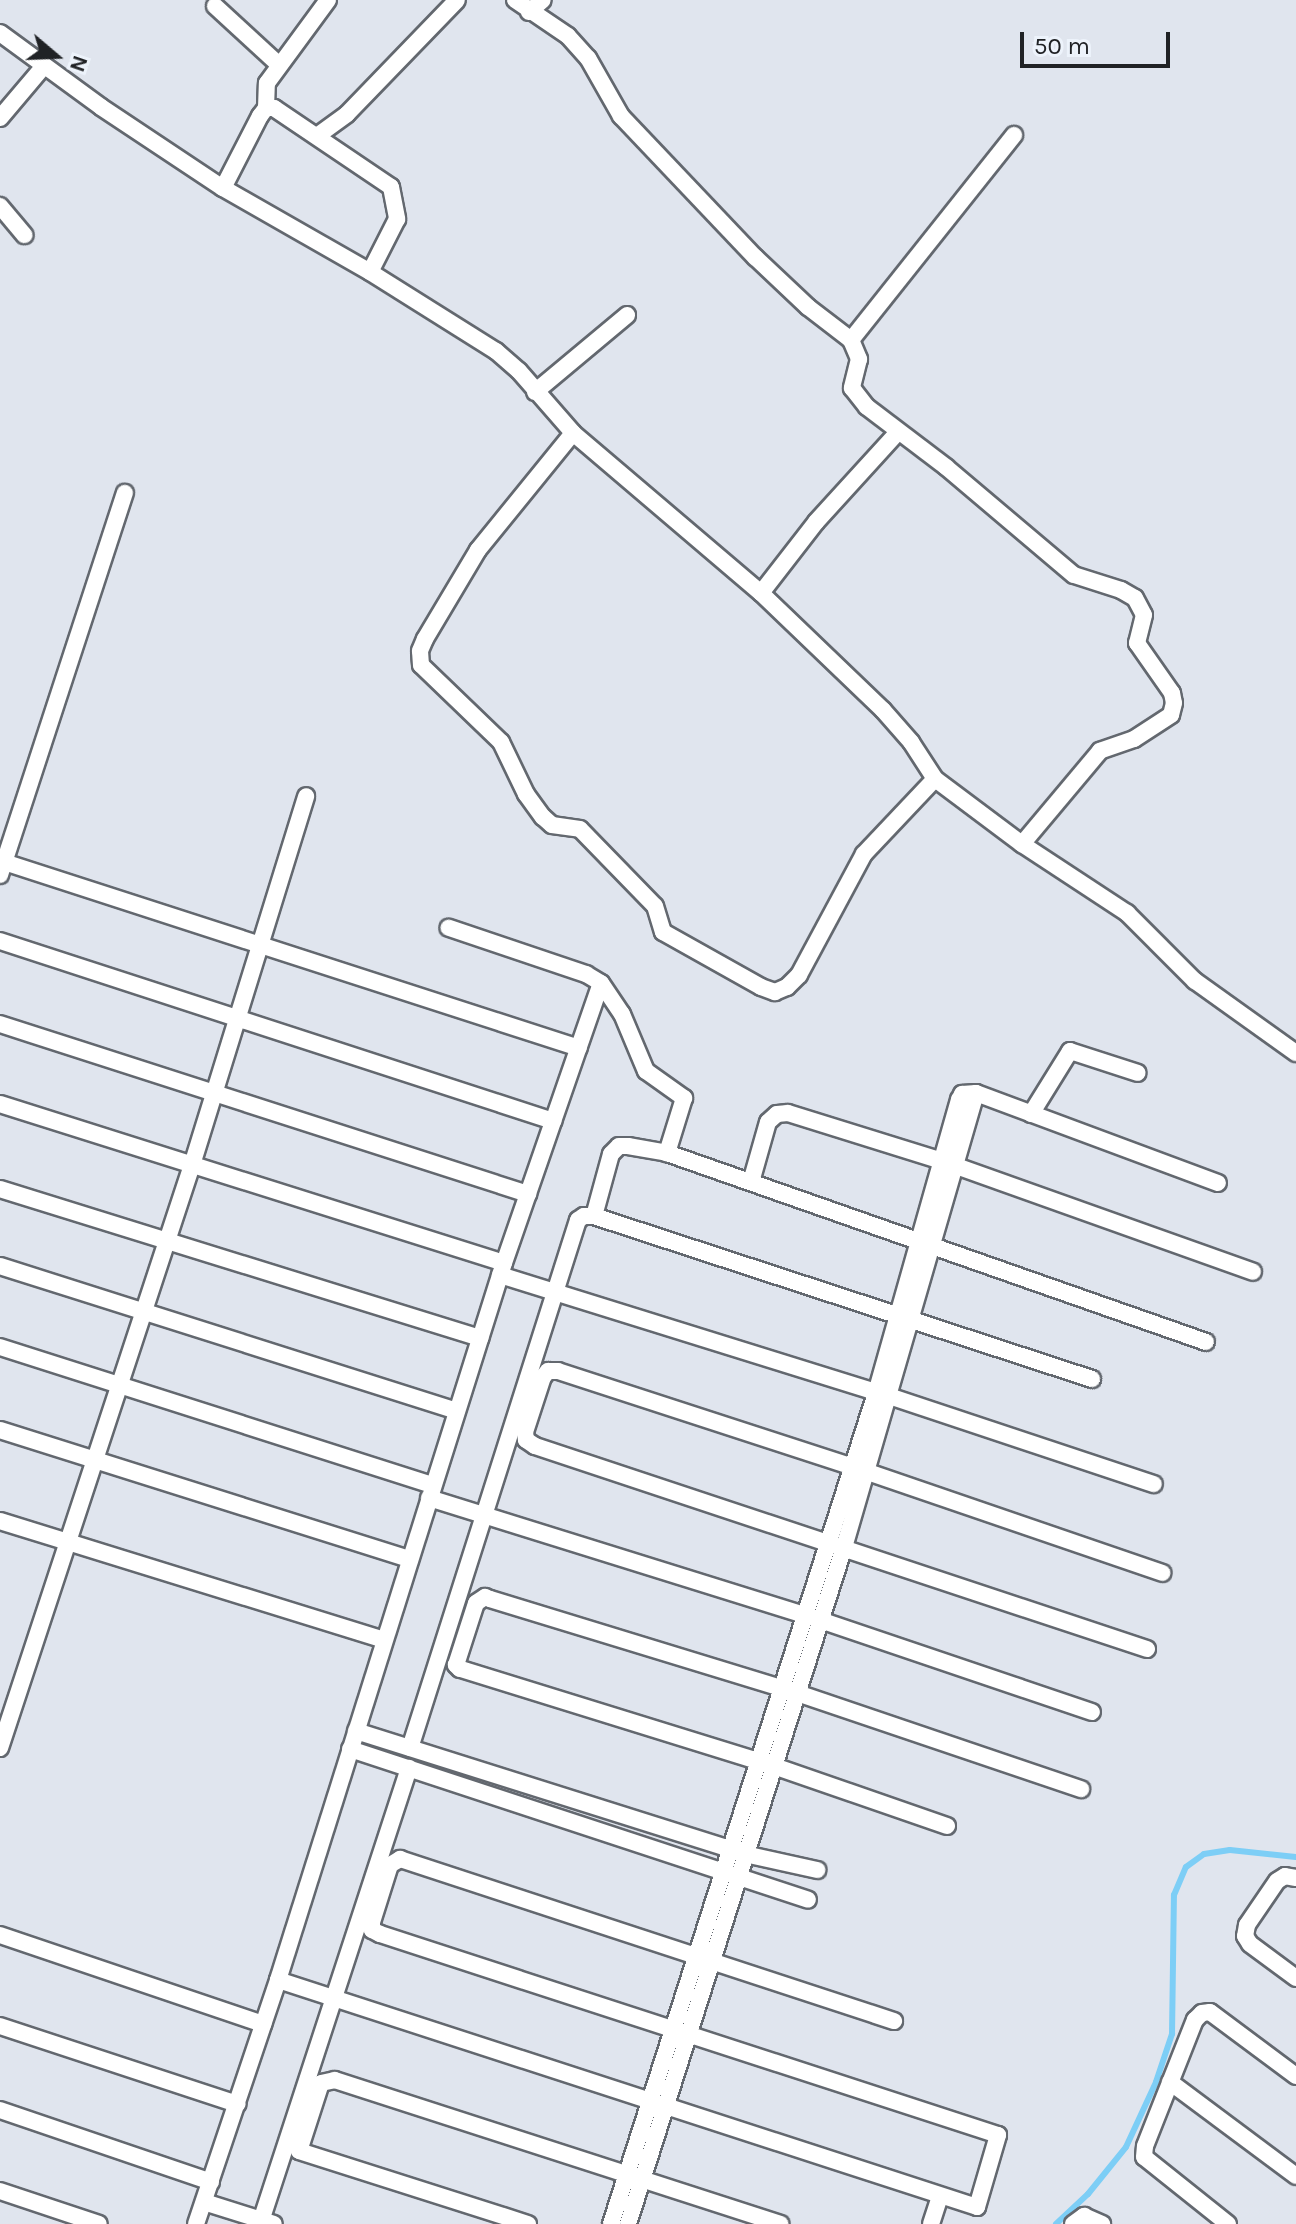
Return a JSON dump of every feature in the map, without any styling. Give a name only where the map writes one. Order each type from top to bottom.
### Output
[{"type":"street","points":[[223,188],[266,108],[267,83],[328,0]]},
{"type":"street","points":[[317,136],[347,114],[457,0]]},
{"type":"street","points":[[515,0],[568,36],[588,58],[621,116],[755,257],[808,307],[851,340],[859,359],[852,388],[867,407],[946,467],[1074,575],[1121,590],[1135,598],[1144,615],[1137,643],[1174,697],[1173,710],[1166,720],[1134,739],[1100,751],[1022,844]]},
{"type":"street","points":[[529,12],[543,0]]},
{"type":"street","points":[[215,6],[278,64]]},
{"type":"street","points":[[0,33],[223,188],[370,272],[496,351],[573,433],[761,593],[883,710],[911,742],[935,779],[1022,844],[1127,913],[1195,981],[1296,1053]]},
{"type":"street","points":[[0,118],[44,66]]},
{"type":"street","points":[[266,108],[274,108],[391,187],[397,219],[370,272]]},
{"type":"street","points":[[851,340],[1014,135]]},
{"type":"street","points":[[0,206],[24,235]]},
{"type":"street","points":[[535,392],[627,315]]},
{"type":"street","points":[[761,593],[816,522],[898,432]]},
{"type":"street","points":[[573,433],[478,550],[425,639],[420,651],[421,665],[501,742],[526,794],[543,817],[552,825],[580,829],[655,906],[663,932],[761,987],[775,992],[787,987],[799,975],[864,854],[935,779]]},
{"type":"street","points":[[125,493],[2,869],[579,1048]]},
{"type":"street","points":[[0,1748],[145,1312],[239,1019],[258,946],[306,796]]},
{"type":"street","points":[[449,928],[586,974],[601,983],[622,1014],[646,1071],[684,1098],[667,1153]]},
{"type":"street","points":[[0,941],[553,1121]]},
{"type":"street","points":[[196,2224],[278,1980],[502,1269],[601,983]]},
{"type":"street","points":[[0,1024],[528,1194]]},
{"type":"street","points":[[1031,1114],[1070,1051],[1138,1073]]},
{"type":"street","points":[[611,2224],[635,2177],[733,1875],[774,1766],[790,1691],[837,1545],[950,1164],[962,1094],[976,1093],[1218,1183]]},
{"type":"street","points":[[0,1104],[502,1269],[555,1292],[882,1394],[1154,1484]]},
{"type":"street","points":[[751,1182],[768,1122],[777,1114],[788,1113],[950,1164],[1253,1272]]},
{"type":"street","points":[[594,1216],[611,1154],[619,1146],[667,1153],[1206,1342]]},
{"type":"street","points":[[0,1189],[480,1338]]},
{"type":"street","points":[[410,1748],[578,1220],[584,1216],[594,1216],[903,1320],[1092,1379]]},
{"type":"street","points":[[0,1266],[457,1411]]},
{"type":"street","points":[[0,1347],[431,1491],[484,1515],[813,1618],[1092,1712]]},
{"type":"street","points":[[1147,1649],[535,1446],[526,1440],[525,1432],[543,1377],[548,1371],[558,1371],[859,1469],[1162,1573]]},
{"type":"street","points":[[0,1430],[410,1559]]},
{"type":"street","points":[[0,1521],[384,1640]]},
{"type":"street","points":[[947,1826],[774,1766],[460,1669],[456,1665],[474,1609],[485,1597],[790,1691],[1081,1789]]},
{"type":"street","points":[[741,1852],[756,1761],[790,1691]]},
{"type":"street","points":[[356,1731],[741,1852],[817,1870]]},
{"type":"street","points":[[350,1749],[808,1900]]},
{"type":"street","points":[[292,2148],[332,1997],[409,1768]]},
{"type":"street","points":[[278,1980],[977,2207],[998,2135],[375,1932],[372,1922],[390,1865],[400,1859],[894,2021]]},
{"type":"street","points":[[1296,1878],[1285,1876],[1277,1881],[1247,1925],[1245,1936],[1250,1944],[1296,1978]]},
{"type":"street","points":[[0,1935],[263,2024]]},
{"type":"street","points":[[1228,2224],[1144,2157],[1195,2020],[1202,2013],[1210,2012],[1296,2076]]},
{"type":"street","points":[[0,2026],[237,2104]]},
{"type":"street","points":[[204,2202],[265,2223],[318,2088],[329,2079],[780,2224]]},
{"type":"street","points":[[1170,2082],[1296,2176]]},
{"type":"street","points":[[0,2110],[211,2182]]},
{"type":"street","points":[[292,2148],[528,2224]]},
{"type":"street","points":[[628,2224],[635,2177]]},
{"type":"street","points":[[0,2191],[99,2224]]},
{"type":"street","points":[[931,2224],[940,2197]]},
{"type":"street","points":[[1073,2224],[1084,2216],[1102,2224]]},
{"type":"waterway","points":[[1056,2224],[1088,2194],[1126,2147],[1156,2082],[1172,2034],[1174,1895],[1186,1867],[1204,1854],[1230,1850],[1296,1857]]}]
